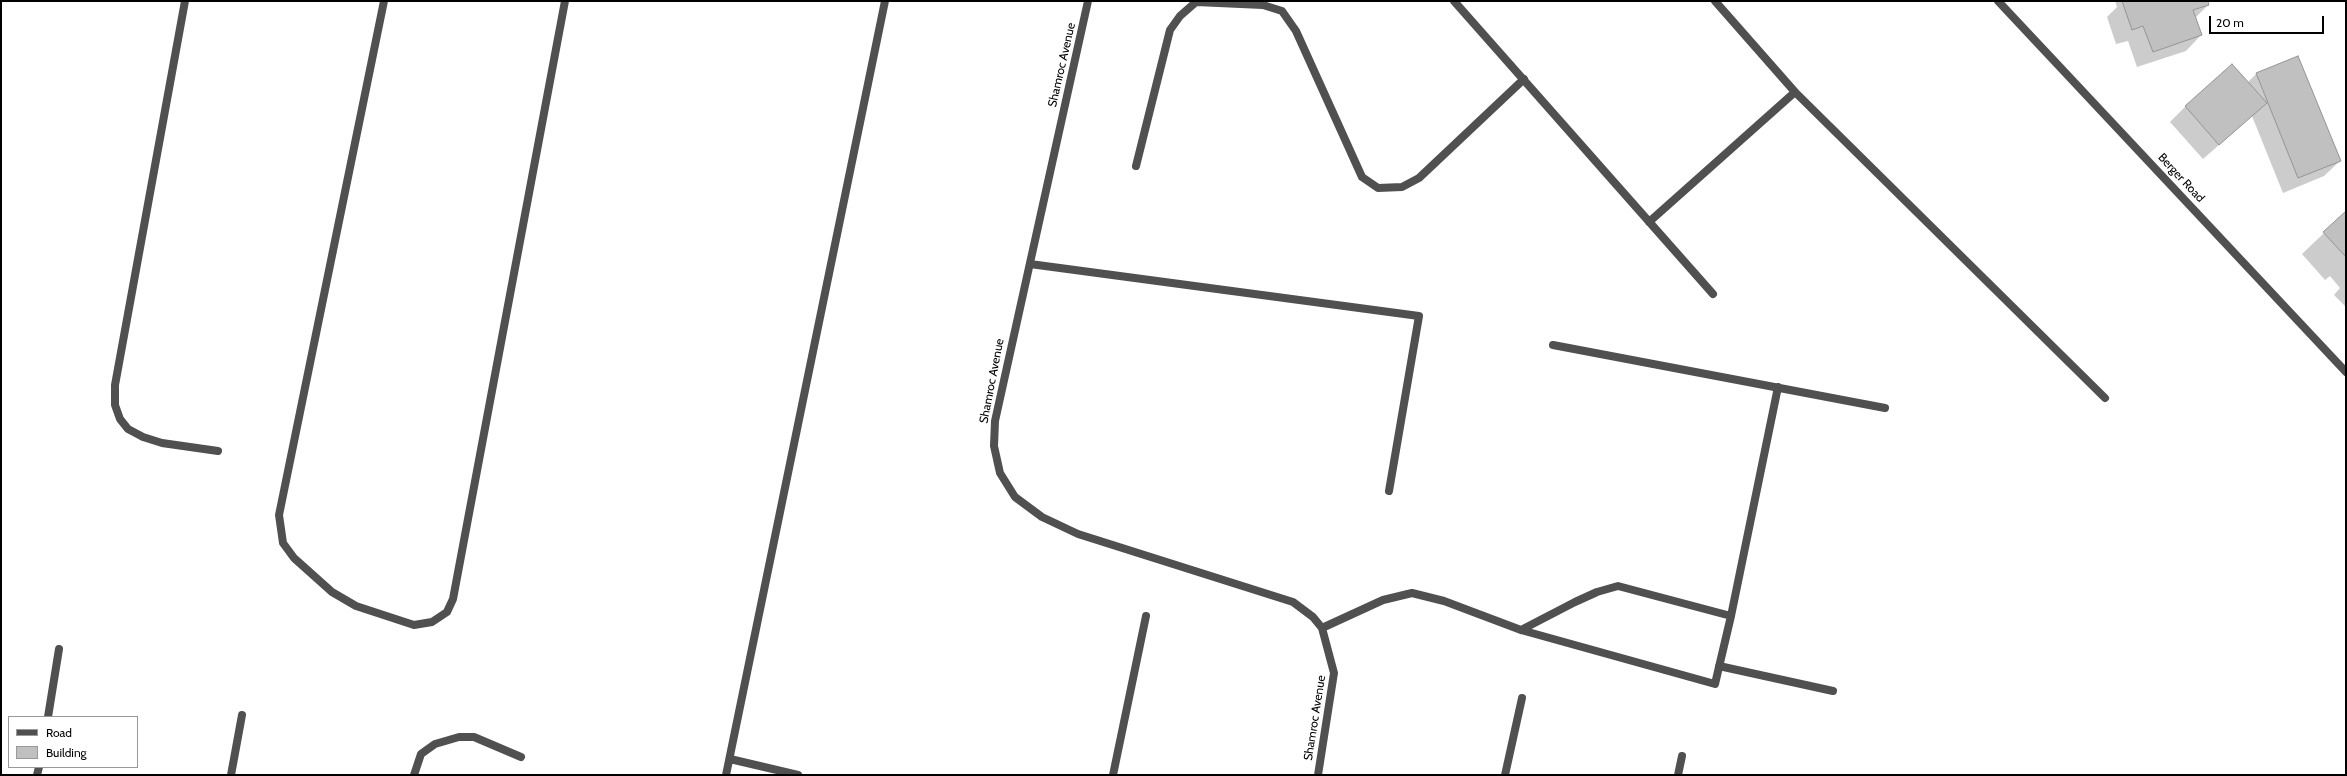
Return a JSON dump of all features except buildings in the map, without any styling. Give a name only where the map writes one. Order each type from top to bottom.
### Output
[{"type":"street","points":[[185,1],[115,385],[115,405],[120,419],[128,429],[143,437],[162,443],[218,451]]},
{"type":"street","points":[[384,1],[280,515],[283,543],[294,558],[332,592],[356,606],[414,626],[432,622],[447,612],[453,599],[565,1]]},
{"type":"street","points":[[726,775],[885,1]]},
{"type":"street","name":"Shamroc Avenue","points":[[1088,1],[995,421],[994,446],[1000,473],[1015,497],[1042,517],[1078,534],[1293,602],[1313,617],[1322,628],[1334,673],[1318,775]]},
{"type":"street","points":[[1454,1],[1713,294]]},
{"type":"street","points":[[1715,1],[1795,92],[2105,398]]},
{"type":"street","name":"Berger Road","points":[[1998,1],[2346,372]]},
{"type":"street","points":[[1136,166],[1170,30],[1180,16],[1196,2],[1263,5],[1282,11],[1296,31],[1362,177],[1378,188],[1402,187],[1419,178],[1524,79]]},
{"type":"street","points":[[1649,222],[1795,92]]},
{"type":"street","points":[[1030,264],[1419,316],[1389,491]]},
{"type":"street","points":[[1553,345],[1885,408]]},
{"type":"street","points":[[1322,628],[1383,600],[1412,593],[1444,601],[1521,630],[1715,684],[1731,616],[1778,388]]},
{"type":"street","points":[[1521,630],[1589,595],[1618,586],[1731,616]]},
{"type":"street","points":[[1113,775],[1146,616]]},
{"type":"street","points":[[48,716],[59,650]]},
{"type":"street","points":[[1719,666],[1833,692]]},
{"type":"street","points":[[1505,775],[1522,698]]},
{"type":"street","points":[[231,775],[242,715]]},
{"type":"street","points":[[414,775],[421,754],[435,744],[459,737],[474,737],[521,757]]},
{"type":"street","points":[[1678,775],[1682,756]]},
{"type":"street","points":[[730,759],[798,775]]}]
